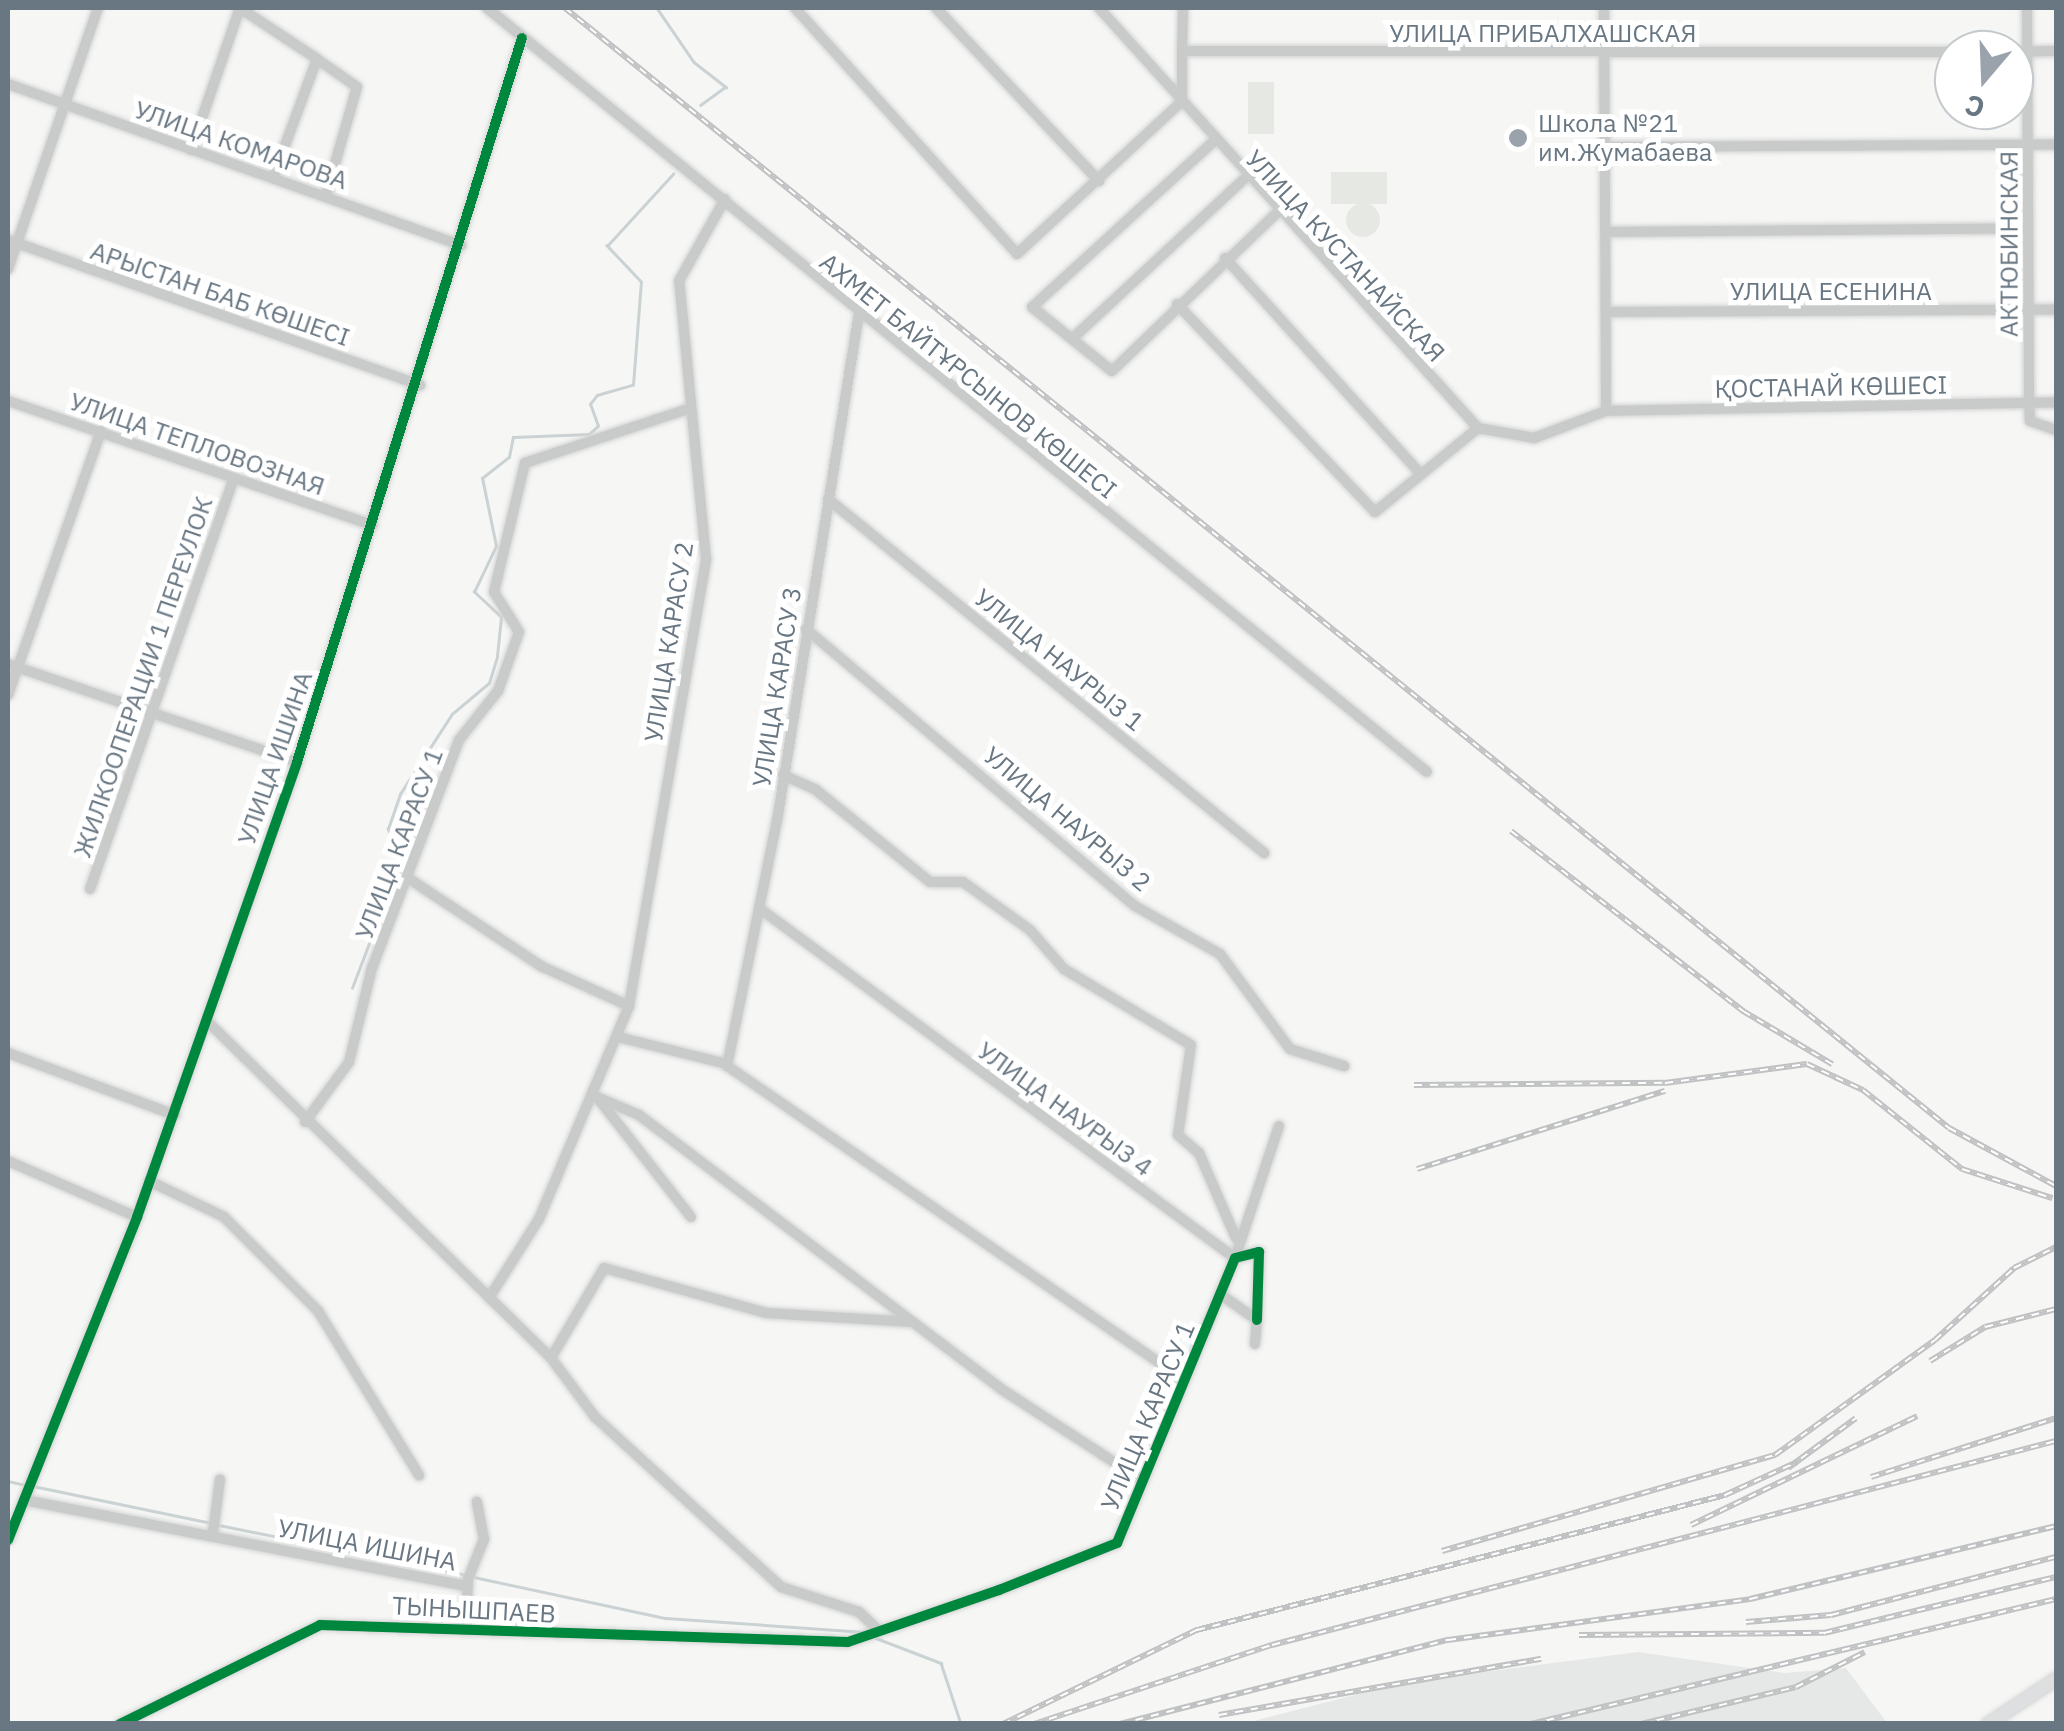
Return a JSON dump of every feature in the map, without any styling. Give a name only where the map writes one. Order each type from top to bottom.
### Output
[{"type":"main road","points":[[1988,1724],[2056,1679]]},
{"type":"street","points":[[8,269],[12,242],[98,8]]},
{"type":"street","points":[[191,150],[240,8],[358,87],[326,195]]},
{"type":"street","name":"АХМЕТ БАЙТҰРСЫНОВ КӨШЕСІ","points":[[486,8],[1426,772]]},
{"type":"street","points":[[796,8],[1017,254],[1182,101],[1182,8]]},
{"type":"street","points":[[936,8],[1098,181]]},
{"type":"street","name":"УЛИЦА КУСТАНАЙСКАЯ","points":[[1098,8],[1182,101],[1244,179],[1478,428]]},
{"type":"street","points":[[1177,304],[1375,512],[1478,428],[1534,438],[1606,412],[1604,8]]},
{"type":"street","name":"УЛИЦА ИШИНА","points":[[466,1628],[468,1582],[24,1500],[175,1115],[297,762],[420,385],[522,38]]},
{"type":"street","name":"УЛИЦА ПРИБАЛХАШСКАЯ","points":[[1182,51],[1934,52]]},
{"type":"street","points":[[273,178],[316,60]]},
{"type":"street","name":"УЛИЦА КОМАРОВА","points":[[8,84],[462,245]]},
{"type":"street","name":"АКТЮБИНСКАЯ","points":[[2028,130],[2028,402],[2030,421],[2056,430]]},
{"type":"street","points":[[1213,142],[1032,307],[1112,371],[1225,258],[1277,213]]},
{"type":"street","points":[[1605,148],[2056,145]]},
{"type":"street","points":[[1073,338],[1244,179]]},
{"type":"street","name":"УЛИЦА КАРАСУ 2","points":[[489,1298],[597,1097],[622,1038],[629,1006],[706,559],[700,456],[685,410],[682,263],[725,199]]},
{"type":"street","points":[[1606,232],[2028,228]]},
{"type":"street","name":"АРЫСТАН БАБ КӨШЕСІ","points":[[12,242],[420,385]]},
{"type":"street","points":[[1225,258],[1422,474]]},
{"type":"street","name":"УЛИЦА ЕСЕНИНА","points":[[1606,312],[2056,310]]},
{"type":"street","name":"УЛИЦА КАРАСУ 3","points":[[726,1066],[782,775],[859,313]]},
{"type":"street","name":"УЛИЦА ТЕПЛОВОЗНАЯ","points":[[8,401],[373,525]]},
{"type":"street","name":"ҚОСТАНАЙ КӨШЕСІ","points":[[1606,412],[2056,402]]},
{"type":"street","name":"УЛИЦА КАРАСУ 1","points":[[305,1122],[349,1062],[408,878],[459,740],[498,691],[520,632],[494,592],[525,463],[685,410]]},
{"type":"street","points":[[8,695],[13,666],[101,431]]},
{"type":"street","name":"ЖИЛКООПЕРАЦИИ 1 ПЕРЕУЛОК","points":[[90,889],[234,478]]},
{"type":"street","name":"УЛИЦА НАУРЫЗ 1","points":[[828,500],[1264,853]]},
{"type":"street","name":"УЛИЦА НАУРЫЗ 2","points":[[806,630],[1135,906],[1220,954],[1290,1049],[1344,1066]]},
{"type":"street","points":[[13,666],[297,762]]},
{"type":"street","points":[[782,775],[816,790],[930,882],[963,882],[1030,930],[1064,968],[1191,1044],[1178,1135],[1208,1168],[1236,1238]]},
{"type":"street","points":[[408,878],[540,966],[629,1006]]},
{"type":"street","name":"УЛИЦА НАУРЫЗ 4","points":[[758,908],[1235,1258]]},
{"type":"street","points":[[207,1021],[305,1122],[551,1358],[586,1394],[594,1417],[781,1588],[859,1612],[877,1629]]},
{"type":"street","points":[[622,1038],[726,1066],[1183,1379]]},
{"type":"street","points":[[8,1053],[175,1115]]},
{"type":"street","points":[[597,1097],[690,1218]]},
{"type":"street","points":[[597,1097],[639,1115],[913,1322],[1140,1479]]},
{"type":"street","points":[[1255,1344],[1259,1252],[1235,1258],[1236,1238],[1279,1126]]},
{"type":"street","points":[[8,1161],[137,1217]]},
{"type":"street","points":[[149,1181],[224,1217],[318,1311],[419,1474]]},
{"type":"street","name":"УЛИЦА КАРАСУ 1","points":[[877,1629],[1117,1543],[1140,1479],[1235,1258]]},
{"type":"street","points":[[551,1358],[604,1268],[784,1316],[913,1322]]},
{"type":"street","points":[[1220,1294],[1257,1320]]},
{"type":"street","points":[[213,1532],[220,1479]]},
{"type":"street","points":[[8,1540],[24,1500]]},
{"type":"street","points":[[468,1582],[484,1539],[477,1502]]},
{"type":"street","name":"ТЫНЫШПАЕВ","points":[[120,1724],[320,1625],[848,1642],[877,1629]]},
{"type":"shaded area","points":[[1248,82],[1274,82],[1274,134],[1248,134]]},
{"type":"shaded area","points":[[1331,172],[1387,172],[1387,204],[1331,204]]},
{"type":"shaded area","points":[[1363,203],[1375,208],[1380,220],[1375,232],[1363,237],[1351,232],[1346,220],[1351,208]]},
{"type":"shaded area","points":[[1638,1652],[1785,1673],[1846,1668],[1887,1723],[1246,1723],[1405,1682]]},
{"type":"waterway","points":[[657,8],[694,62],[726,87],[701,105]]},
{"type":"waterway","points":[[352,988],[401,860],[388,829],[400,794],[452,714],[489,683],[497,656],[501,617],[474,592],[496,546],[482,478],[509,457],[513,437],[589,434],[598,426],[590,404],[597,395],[633,385],[641,282],[607,246],[673,174]]},
{"type":"waterway","points":[[8,1481],[26,1485]]},
{"type":"waterway","points":[[33,1486],[212,1523]]},
{"type":"waterway","points":[[219,1525],[466,1575]]},
{"type":"waterway","points":[[474,1577],[666,1618],[865,1632]]},
{"type":"waterway","points":[[876,1638],[941,1663],[961,1724]]},
{"type":"railway","points":[[565,8],[1949,1128],[2056,1186]]},
{"type":"railway","points":[[1511,831],[1743,1011],[1832,1064]]},
{"type":"railway","points":[[1414,1085],[1665,1083],[1807,1064],[1863,1090],[1962,1169],[2052,1198]]},
{"type":"railway","points":[[1417,1169],[1665,1091]]},
{"type":"railway","points":[[1442,1551],[1775,1455],[1935,1340],[2014,1268],[2056,1247]]},
{"type":"railway","points":[[1930,1361],[1985,1327],[2056,1309]]},
{"type":"railway","points":[[1691,1525],[1917,1416]]},
{"type":"railway","points":[[1788,1468],[1856,1418]]},
{"type":"railway","points":[[1871,1477],[2056,1418]]},
{"type":"railway","points":[[1034,1724],[1272,1645],[2056,1441]]},
{"type":"railway","points":[[1003,1724],[1197,1630],[1725,1495],[1797,1462]]},
{"type":"railway","points":[[1120,1724],[1448,1640],[1750,1599],[2056,1526]]},
{"type":"railway","points":[[1746,1622],[1831,1615],[2056,1557]]},
{"type":"railway","points":[[1579,1635],[1824,1633],[2056,1577]]},
{"type":"railway","points":[[1531,1724],[2056,1599]]},
{"type":"railway","points":[[1641,1724],[1796,1687],[1865,1652]]},
{"type":"railway","points":[[1219,1715],[1541,1659]]},
{"type":"cycle path","points":[[8,1540],[137,1217],[297,762],[522,38]]},
{"type":"cycle path","points":[[120,1724],[320,1625],[848,1642],[999,1590],[1117,1543],[1235,1258],[1259,1252],[1257,1320]]},
{"type":"place","name":"Школа №21 им.Жумабаева","points":[[1518,138]]}]
